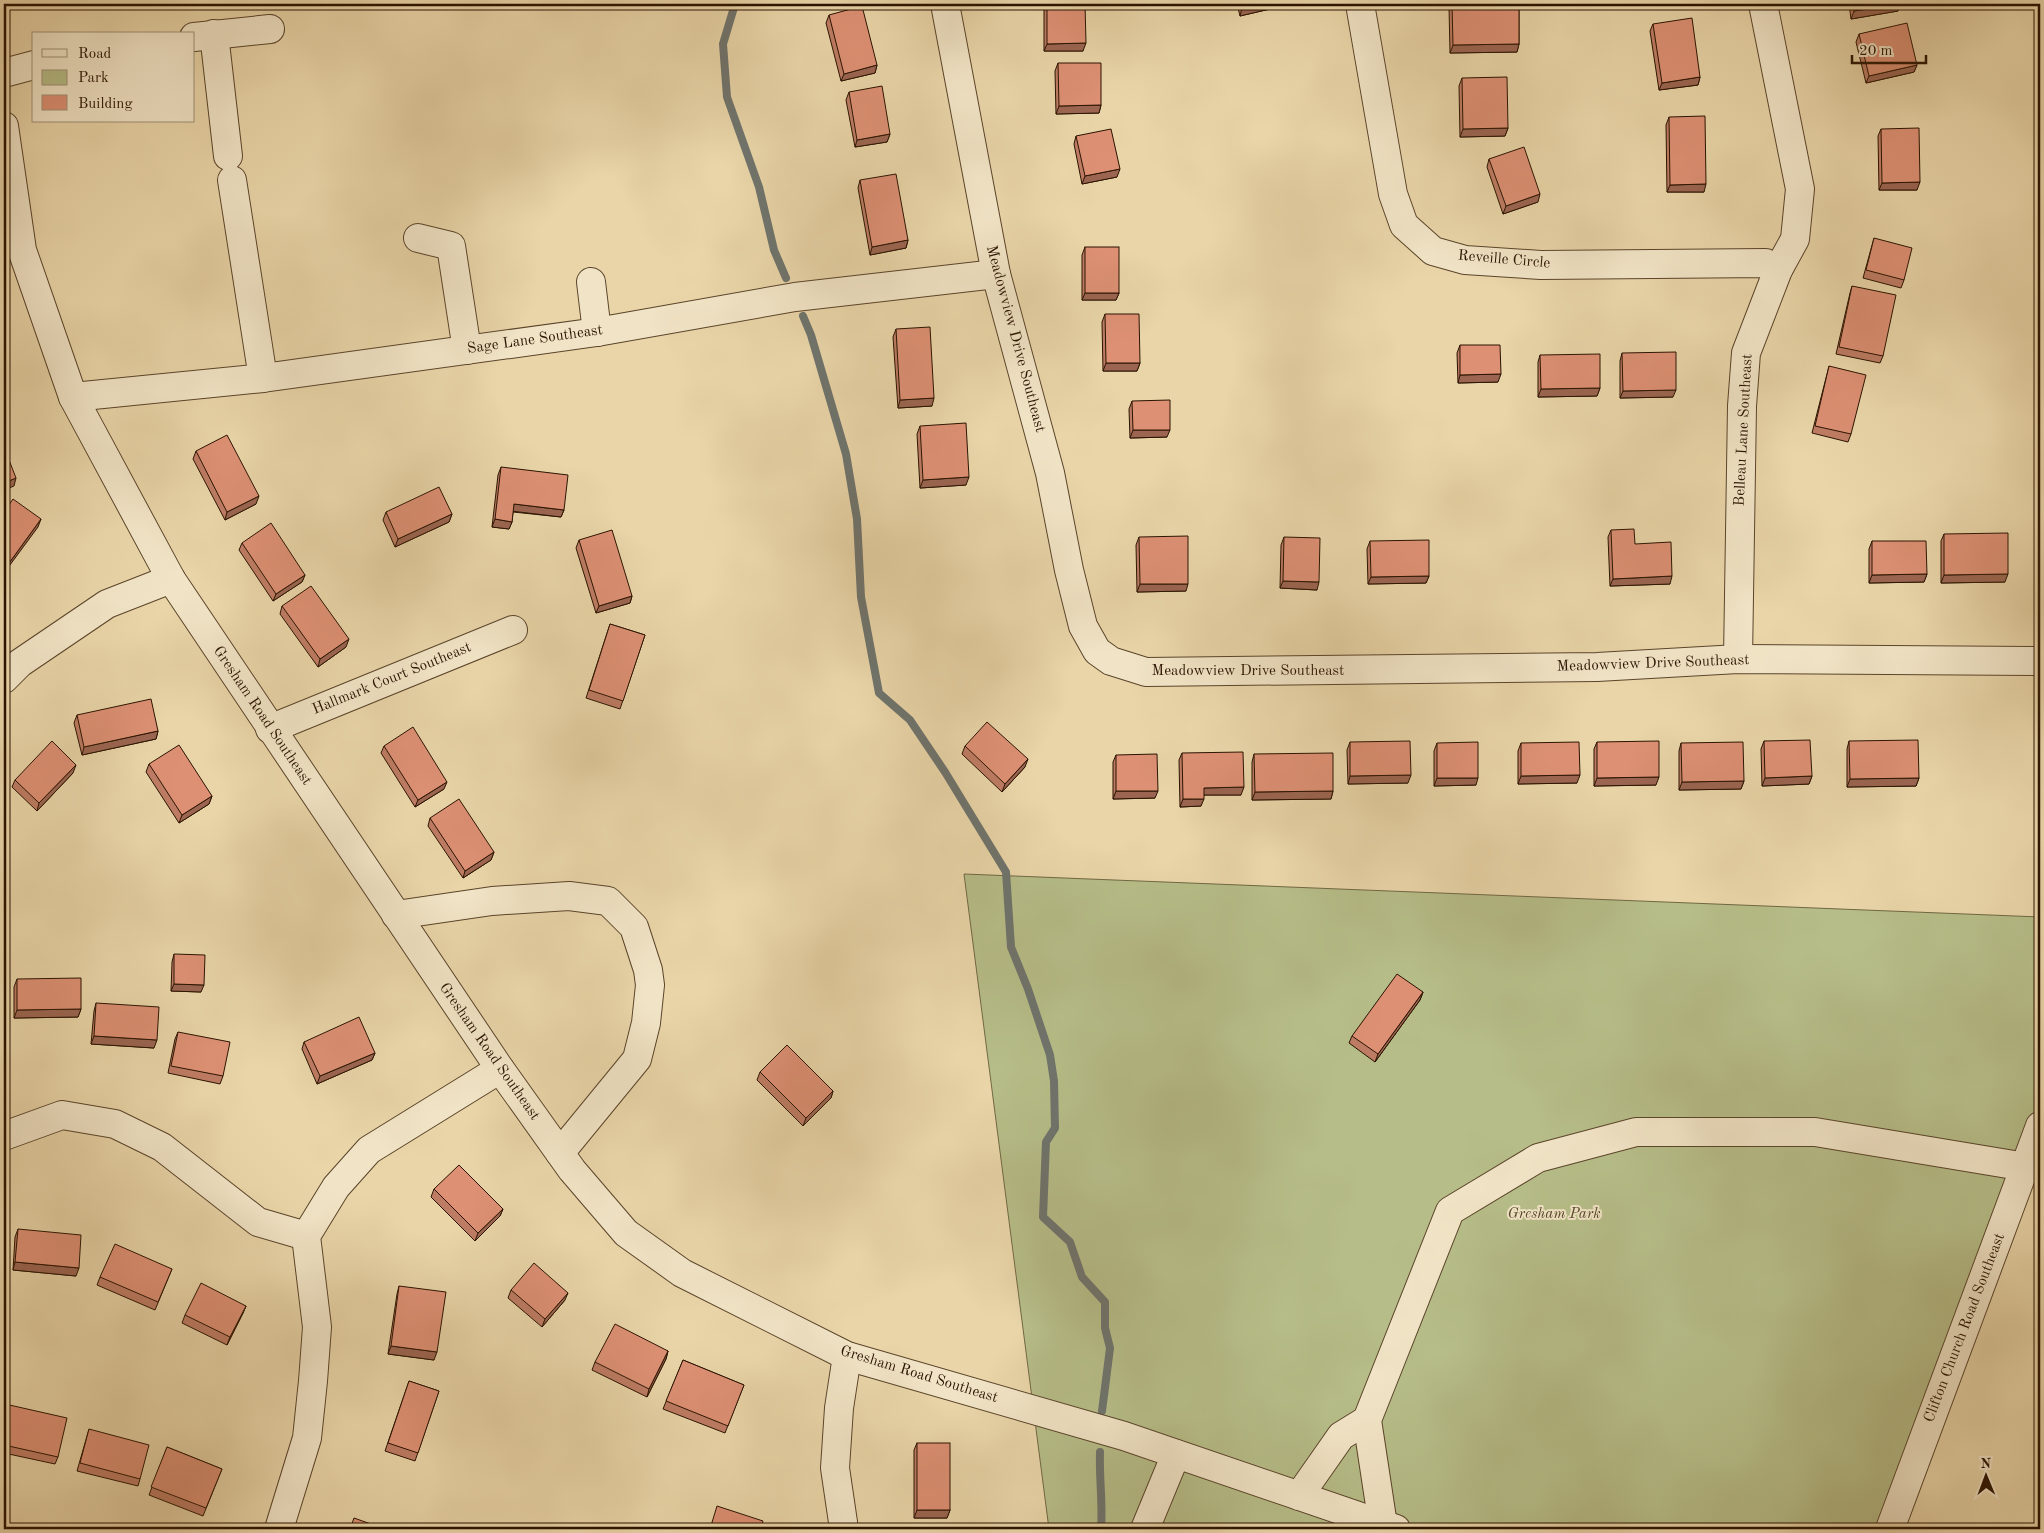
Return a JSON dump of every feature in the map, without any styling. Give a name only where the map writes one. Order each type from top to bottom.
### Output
[{"type":"street","name":"Meadowview Drive Southeast","points":[[945,4],[996,274],[1050,473],[1069,570],[1083,626],[1097,651],[1111,661],[1146,672],[1597,667],[1738,659],[2040,661]]},
{"type":"street","name":"Reveille Circle","points":[[1360,4],[1393,194],[1404,225],[1433,251],[1465,260],[1532,264],[1766,264],[1778,270]]},
{"type":"street","name":"Belleau Lane Southeast","points":[[1738,659],[1741,444],[1746,353],[1778,270],[1795,238],[1800,189],[1762,4]]},
{"type":"street","points":[[263,378],[230,168],[204,35],[270,28]]},
{"type":"street","points":[[4,73],[32,66]]},
{"type":"street","name":"Gresham Road Southeast","points":[[4,126],[10,210],[73,397],[172,579],[270,729],[500,1069],[560,1153],[626,1233],[682,1273],[847,1356],[1124,1436],[1390,1527]]},
{"type":"street","points":[[418,238],[450,246],[467,350]]},
{"type":"street","name":"Sage Lane Southeast","points":[[73,397],[263,378],[597,332],[794,297],[996,274]]},
{"type":"street","points":[[591,282],[597,332]]},
{"type":"street","points":[[4,679],[20,663],[106,604],[172,579]]},
{"type":"street","name":"Hallmark Court Southeast","points":[[270,729],[513,630]]},
{"type":"street","points":[[396,915],[492,901],[569,896],[608,901],[634,927],[648,970],[650,985],[646,1022],[637,1058],[560,1153]]},
{"type":"street","points":[[279,1529],[307,1438],[313,1381],[317,1327],[306,1236],[336,1187],[369,1150],[500,1069]]},
{"type":"street","points":[[4,1136],[62,1115],[115,1124],[162,1147],[258,1222],[306,1236]]},
{"type":"street","name":"Clifton Church Road Southeast","points":[[1890,1529],[2040,1126]]},
{"type":"street","points":[[1390,1527],[1367,1420],[1450,1211],[1538,1158],[1636,1132],[1814,1132],[2026,1167]]},
{"type":"street","points":[[844,1529],[835,1468],[839,1408],[847,1356]]},
{"type":"street","points":[[1299,1496],[1341,1436],[1367,1420]]},
{"type":"street","points":[[1145,1529],[1176,1454]]},
{"type":"green space","name":"Gresham Park","points":[[964,874],[2040,917],[2040,1145],[1897,1529],[1049,1529]]},
{"type":"building","points":[[1047,4],[1085,4],[1086,43],[1047,44]]},
{"type":"building","points":[[1241,4],[1262,4],[1242,8]]},
{"type":"building","points":[[1452,4],[1519,4],[1519,44],[1453,45]]},
{"type":"building","points":[[1853,4],[1899,4],[1854,11]]},
{"type":"building","points":[[862,6],[877,65],[844,74],[829,15]]},
{"type":"building","points":[[1692,18],[1700,77],[1662,83],[1653,24]]},
{"type":"building","points":[[1907,23],[1917,65],[1869,76],[1859,34]]},
{"type":"building","points":[[1058,63],[1101,63],[1101,105],[1059,106]]},
{"type":"building","points":[[1507,77],[1508,128],[1463,129],[1462,78]]},
{"type":"building","points":[[882,86],[890,134],[857,140],[849,92]]},
{"type":"building","points":[[1705,116],[1706,184],[1670,185],[1669,117]]},
{"type":"building","points":[[1919,128],[1920,182],[1882,183],[1881,129]]},
{"type":"building","points":[[1111,129],[1120,169],[1085,176],[1076,136]]},
{"type":"building","points":[[1524,147],[1540,194],[1506,206],[1489,159]]},
{"type":"building","points":[[896,174],[908,240],[872,247],[860,180]]},
{"type":"building","points":[[1874,238],[1912,248],[1904,280],[1866,270]]},
{"type":"building","points":[[1085,247],[1119,247],[1119,293],[1085,293]]},
{"type":"building","points":[[1852,286],[1896,295],[1883,356],[1839,347]]},
{"type":"building","points":[[1105,314],[1139,314],[1140,363],[1106,363]]},
{"type":"building","points":[[930,327],[934,398],[900,400],[896,329]]},
{"type":"building","points":[[1460,345],[1500,345],[1501,374],[1460,375]]},
{"type":"building","points":[[1676,352],[1676,390],[1623,391],[1622,353]]},
{"type":"building","points":[[1600,354],[1600,388],[1541,389],[1540,355]]},
{"type":"building","points":[[1829,366],[1866,375],[1851,434],[1815,426]]},
{"type":"building","points":[[1170,400],[1170,430],[1133,430],[1132,401]]},
{"type":"building","points":[[966,423],[969,477],[923,480],[920,426]]},
{"type":"building","points":[[227,435],[259,496],[227,512],[196,451]]},
{"type":"building","points":[[4,447],[16,478],[4,483]]},
{"type":"building","points":[[501,467],[568,475],[564,510],[514,504],[512,522],[495,519]]},
{"type":"building","points":[[439,487],[452,514],[398,539],[386,512]]},
{"type":"building","points":[[13,499],[41,519],[4,570],[4,512]]},
{"type":"building","points":[[271,523],[305,575],[276,594],[242,543]]},
{"type":"building","points":[[1634,529],[1635,544],[1671,542],[1672,576],[1613,579],[1611,530]]},
{"type":"building","points":[[612,530],[632,596],[599,606],[579,540]]},
{"type":"building","points":[[2008,533],[2008,574],[1944,575],[1944,534]]},
{"type":"building","points":[[1188,536],[1188,584],[1140,584],[1139,537]]},
{"type":"building","points":[[1284,537],[1320,538],[1319,582],[1283,581]]},
{"type":"building","points":[[1429,540],[1429,576],[1371,577],[1370,541]]},
{"type":"building","points":[[1872,541],[1926,541],[1927,574],[1872,575]]},
{"type":"building","points":[[311,586],[349,639],[320,659],[282,606]]},
{"type":"building","points":[[610,624],[645,635],[623,701],[589,690]]},
{"type":"building","points":[[151,699],[158,731],[84,747],[77,715]]},
{"type":"building","points":[[987,722],[1028,759],[1005,784],[965,746]]},
{"type":"building","points":[[413,727],[447,782],[418,800],[384,746]]},
{"type":"building","points":[[1810,740],[1812,776],[1765,778],[1764,741]]},
{"type":"building","points":[[1918,740],[1919,778],[1850,779],[1849,741]]},
{"type":"building","points":[[52,741],[76,765],[39,803],[15,780]]},
{"type":"building","points":[[1410,741],[1411,775],[1350,776],[1350,742]]},
{"type":"building","points":[[1659,741],[1659,777],[1597,778],[1597,742]]},
{"type":"building","points":[[1478,742],[1478,778],[1437,778],[1437,743]]},
{"type":"building","points":[[1579,742],[1580,775],[1521,776],[1521,743]]},
{"type":"building","points":[[1743,742],[1744,781],[1682,782],[1681,743]]},
{"type":"building","points":[[179,745],[212,796],[182,815],[149,764]]},
{"type":"building","points":[[1243,752],[1244,787],[1204,788],[1204,799],[1183,799],[1182,753]]},
{"type":"building","points":[[1333,753],[1333,791],[1255,792],[1254,754]]},
{"type":"building","points":[[1157,754],[1158,791],[1116,791],[1116,755]]},
{"type":"building","points":[[459,799],[494,852],[465,871],[430,818]]},
{"type":"building","points":[[174,954],[205,955],[204,985],[174,984]]},
{"type":"building","points":[[1397,974],[1423,992],[1378,1054],[1352,1036]]},
{"type":"building","points":[[81,978],[81,1009],[17,1010],[17,979]]},
{"type":"building","points":[[96,1003],[159,1007],[157,1040],[94,1036]]},
{"type":"building","points":[[359,1017],[375,1053],[320,1076],[304,1042]]},
{"type":"building","points":[[178,1032],[230,1042],[223,1076],[171,1066]]},
{"type":"building","points":[[787,1045],[833,1091],[806,1118],[760,1072]]},
{"type":"building","points":[[459,1165],[503,1209],[478,1233],[434,1189]]},
{"type":"building","points":[[18,1229],[81,1235],[79,1268],[15,1262]]},
{"type":"building","points":[[115,1244],[172,1269],[158,1302],[100,1277]]},
{"type":"building","points":[[534,1263],[568,1293],[545,1319],[511,1290]]},
{"type":"building","points":[[201,1283],[246,1306],[230,1337],[185,1315]]},
{"type":"building","points":[[399,1286],[446,1292],[437,1352],[391,1346]]},
{"type":"building","points":[[615,1324],[668,1351],[649,1389],[595,1362]]},
{"type":"building","points":[[683,1360],[744,1385],[728,1426],[666,1401]]},
{"type":"building","points":[[409,1381],[439,1391],[418,1453],[388,1443]]},
{"type":"building","points":[[5,1404],[67,1418],[58,1457],[4,1445]]},
{"type":"building","points":[[89,1429],[149,1445],[140,1479],[80,1463]]},
{"type":"building","points":[[917,1443],[950,1443],[950,1510],[917,1510]]},
{"type":"building","points":[[167,1447],[222,1469],[206,1508],[151,1487]]},
{"type":"building","points":[[717,1506],[763,1521],[760,1529],[710,1529]]},
{"type":"building","points":[[354,1518],[385,1529],[350,1529]]},
{"type":"waterway","points":[[735,4],[723,44],[727,97],[759,187],[774,250],[786,278]]},
{"type":"waterway","points":[[803,316],[811,335],[846,454],[857,519],[861,597],[879,693],[910,720],[945,772],[1006,872],[1011,947],[1028,989],[1050,1055],[1054,1081],[1055,1128],[1046,1142],[1043,1217],[1070,1242],[1082,1277],[1105,1302],[1105,1328],[1110,1348],[1102,1411]]},
{"type":"waterway","points":[[1100,1452],[1101,1529]]}]
